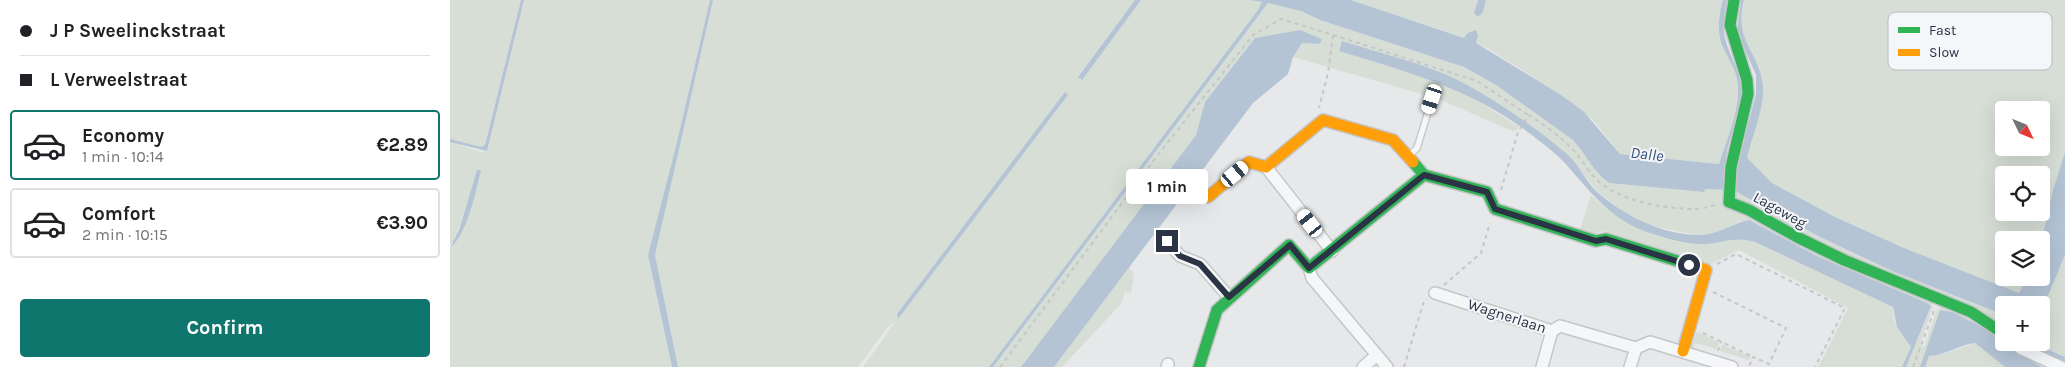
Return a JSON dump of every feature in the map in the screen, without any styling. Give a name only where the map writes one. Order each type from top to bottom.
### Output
[{"type":"street","name":"Lageweg","points":[[1734,0],[1730,25],[1746,74],[1748,94],[1731,167],[1728,202],[1747,209],[1803,240],[1867,270],[1984,319],[1995,327]]},
{"type":"street","points":[[1266,167],[1323,120],[1393,140],[1424,175],[1487,192],[1495,209],[1596,241],[1606,239],[1706,270],[1683,351]]},
{"type":"street","points":[[1208,197],[1249,162],[1266,167],[1332,251]]},
{"type":"street","points":[[1309,268],[1424,175]]},
{"type":"street","points":[[1167,241],[1180,256],[1200,264],[1229,297]]},
{"type":"street","points":[[1199,367],[1217,310],[1229,297],[1290,245],[1309,268],[1312,278],[1387,367]]},
{"type":"street","name":"Wagnerlaan","points":[[1435,293],[1552,332],[1560,326],[1636,348],[1650,342],[1732,367]]},
{"type":"street","points":[[1542,367],[1552,332]]},
{"type":"street","points":[[1630,367],[1636,348]]},
{"type":"street","points":[[2026,351],[2061,367]]},
{"type":"street","points":[[1363,367],[1377,355]]},
{"type":"lane","points":[[1408,157],[1417,148],[1432,99]]},
{"type":"path","points":[[1000,367],[1157,156],[1253,35],[1281,18],[1477,81],[1562,138],[1597,180],[1624,196],[1646,202],[1699,209],[1728,202]]},
{"type":"path","points":[[1323,120],[1318,105],[1328,73],[1333,35]]},
{"type":"path","points":[[1500,190],[1520,129],[1529,115]]},
{"type":"path","points":[[1404,367],[1424,301],[1481,253],[1495,209]]},
{"type":"path","points":[[1706,270],[1736,254],[1845,308],[1815,367]]},
{"type":"path","points":[[1690,326],[1769,364],[1786,328],[1715,293],[1701,289]]},
{"type":"path","points":[[1913,367],[1939,300]]},
{"type":"path","points":[[1749,367],[1753,357]]},
{"type":"shaded area","points":[[450,0],[521,0],[485,145],[481,147],[450,139]]},
{"type":"shaded area","points":[[524,0],[710,0],[648,255],[672,367],[450,367],[450,248],[453,247],[481,170],[477,170],[455,240],[450,244],[450,142],[482,152],[487,151]]},
{"type":"shaded area","points":[[713,0],[1135,0],[1078,76],[1081,80],[1141,0],[1250,0],[1262,2],[1258,10],[989,367],[863,367],[896,321],[886,329],[858,367],[678,367],[655,255]],"holes":[[[1065,93],[1068,95],[898,318],[897,314]]]},
{"type":"shaded area","points":[[1351,0],[1478,0],[1474,13],[1483,12],[1486,0],[1723,0],[1720,10],[1719,32],[1723,47],[1736,74],[1738,95],[1732,125],[1719,164],[1620,154],[1595,122],[1558,93],[1489,49],[1454,34]]},
{"type":"shaded area","points":[[1744,0],[2065,0],[2065,152],[2050,203],[2050,166],[1995,166],[1995,221],[2046,221],[2044,231],[1995,231],[1995,284],[1904,248],[1835,217],[1772,183],[1746,158],[1760,110],[1760,69],[1742,36],[1740,23]]},
{"type":"shaded area","points":[[1268,3],[1301,11],[1320,20],[1464,67],[1496,85],[1573,140],[1598,174],[1609,183],[1703,192],[1705,189],[1733,190],[1820,237],[1892,271],[1995,311],[1995,325],[1980,314],[1831,250],[1737,200],[1737,208],[1761,218],[1791,236],[1930,298],[1933,307],[1920,345],[1924,347],[1937,309],[1946,305],[1987,323],[1995,330],[1995,336],[1981,326],[1955,313],[1940,310],[1928,350],[1944,354],[1975,343],[2005,367],[1818,367],[1848,308],[1739,250],[1709,265],[1605,231],[1588,236],[1579,233],[1591,195],[1629,224],[1659,237],[1674,241],[1706,244],[1735,239],[1755,242],[1893,307],[1894,320],[1898,330],[1916,343],[1931,306],[1819,257],[1749,220],[1738,222],[1716,234],[1697,235],[1651,226],[1621,210],[1596,190],[1569,156],[1470,86],[1427,68],[1342,42],[1340,51],[1425,77],[1465,93],[1519,127],[1514,132],[1439,99],[1293,57],[1302,43],[1320,44],[1322,39],[1300,30],[1255,38],[1205,102],[1196,135],[1021,367],[993,367]]},
{"type":"shaded area","points":[[2065,255],[2065,357],[2050,350],[2050,296],[2048,296]]},
{"type":"shaded area","points":[[1129,267],[1134,275],[1131,293],[1125,292],[1121,304],[1062,367],[1054,367]]},
{"type":"shaded area","points":[[2001,286],[2023,286],[2019,293]]},
{"type":"shaded area","points":[[1697,332],[1719,342],[1717,349],[1695,343],[1693,351],[1690,350]]},
{"type":"shaded area","points":[[1722,344],[1750,357],[1749,360],[1720,351]]},
{"type":"shaded area","points":[[2014,351],[2023,351],[2055,367],[2035,363]]},
{"type":"water","points":[[521,0],[524,0],[487,151],[450,142],[450,139],[481,147],[485,145]]},
{"type":"water","points":[[710,0],[713,0],[655,255],[678,367],[672,367],[648,255]]},
{"type":"water","points":[[1135,0],[1141,0],[1082,80],[1078,77]]},
{"type":"water","points":[[1250,0],[1351,0],[1464,38],[1468,33],[1476,30],[1478,35],[1476,43],[1558,93],[1583,111],[1620,154],[1719,164],[1732,124],[1738,95],[1736,74],[1723,47],[1719,32],[1723,0],[1727,0],[1724,33],[1736,67],[1742,89],[1742,97],[1727,150],[1727,168],[1749,121],[1756,95],[1756,75],[1737,32],[1741,0],[1744,0],[1742,27],[1744,37],[1761,74],[1763,87],[1760,114],[1747,158],[1772,183],[1835,217],[1904,248],[1995,284],[1995,286],[2001,286],[2019,293],[2023,286],[2050,286],[2050,231],[2044,231],[2046,221],[2050,221],[2050,203],[2065,152],[2065,255],[2048,296],[1995,296],[1995,311],[1892,271],[1820,237],[1733,190],[1705,189],[1704,192],[1609,183],[1598,174],[1573,140],[1496,85],[1464,67],[1320,20],[1301,11],[1268,3],[993,367],[989,367],[1258,10],[1262,2]]},
{"type":"water","points":[[1478,0],[1486,0],[1483,12],[1478,17],[1474,13]]},
{"type":"water","points":[[1300,30],[1322,39],[1320,44],[1302,43],[1293,57],[1288,74],[1253,103],[1054,367],[1021,367],[1196,135],[1205,102],[1255,38]]},
{"type":"water","points":[[1342,41],[1441,72],[1483,94],[1509,110],[1568,155],[1592,187],[1607,200],[1644,222],[1671,232],[1706,235],[1749,220],[1819,257],[1927,303],[1931,306],[1906,367],[1902,367],[1911,347],[1897,327],[1893,307],[1755,242],[1736,239],[1707,244],[1691,243],[1659,236],[1631,225],[1608,210],[1555,153],[1511,120],[1488,106],[1440,84],[1339,51]]},
{"type":"water","points":[[1065,92],[1068,95],[898,319],[897,314]]},
{"type":"water","points":[[477,170],[481,170],[470,212],[456,242],[450,248],[459,230]]},
{"type":"water","points":[[1940,310],[1952,312],[1985,328],[1995,337],[1995,351],[2014,351],[2042,367],[2005,367],[1975,343],[1929,356],[1925,367],[1920,367]]},
{"type":"water","points":[[2050,350],[2065,357],[2065,363],[2039,351]]},
{"type":"traffic: fast","points":[[1734,0],[1730,25],[1747,80],[1748,94],[1731,167],[1729,202],[1749,210],[1797,237],[1844,260],[1971,312],[1995,328]]},
{"type":"traffic: fast","points":[[1413,162],[1424,175],[1487,192],[1495,209],[1596,241],[1606,239],[1697,267]]},
{"type":"traffic: fast","points":[[1199,367],[1217,310],[1289,245],[1309,268],[1424,175]]},
{"type":"traffic: slow","points":[[1208,197],[1249,162],[1266,167],[1323,120],[1393,140],[1413,162]]},
{"type":"traffic: slow","points":[[1683,351],[1706,270],[1697,267]]},
{"type":"route","points":[[1167,241],[1180,256],[1200,264],[1229,297],[1290,245],[1309,268],[1424,175],[1487,192],[1495,209],[1596,241],[1606,239],[1689,265]]},
{"type":"water label","name":"Dalle","points":[[1647,154]]}]
